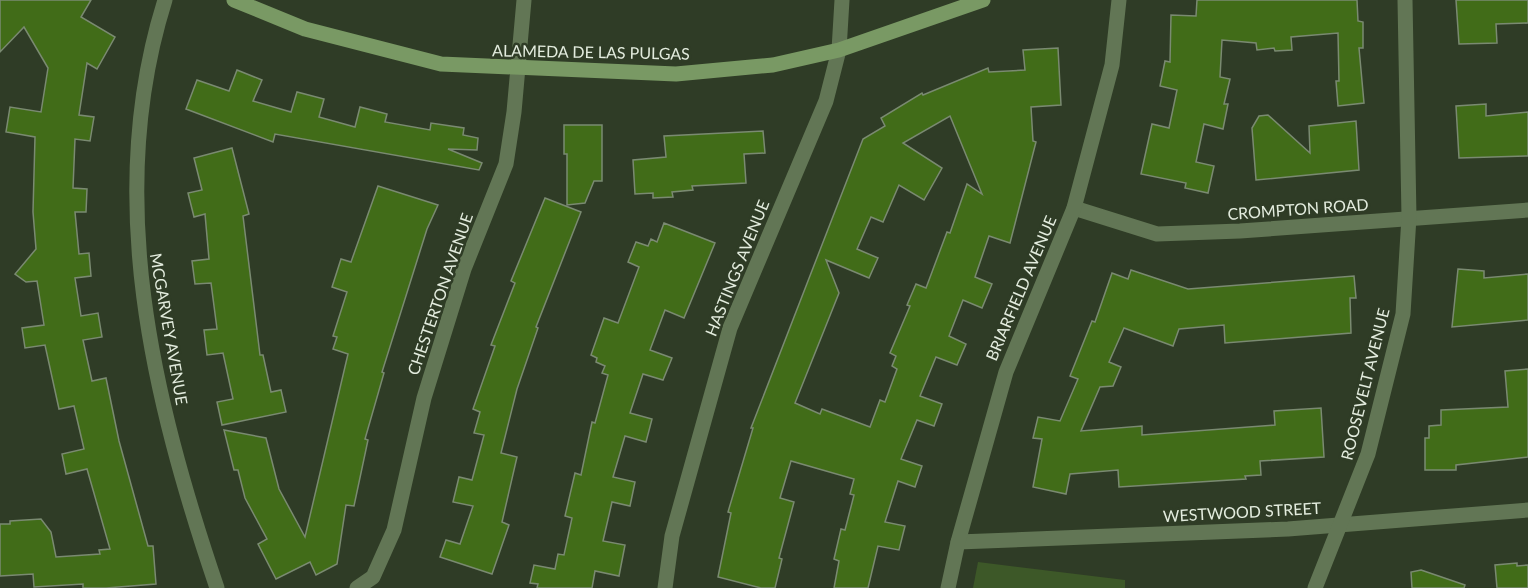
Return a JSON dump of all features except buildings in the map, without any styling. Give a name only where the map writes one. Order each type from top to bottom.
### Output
[{"type":"main road","name":"ALAMEDA DE LAS PULGAS","points":[[234,0],[305,29],[379,50],[441,64],[676,74],[772,65],[839,50],[983,0]]},
{"type":"street","name":"MCGARVEY AVENUE","points":[[165,0],[143,86],[136,154],[137,243],[149,340],[168,427],[192,513],[217,588]]},
{"type":"street","name":"CHESTERTON AVENUE","points":[[357,588],[373,577],[394,530],[424,398],[464,269],[506,164],[524,0]]},
{"type":"street","name":"HASTINGS AVENUE","points":[[665,588],[672,536],[730,328],[826,101],[839,50],[842,0]]},
{"type":"street","name":"BRIARFIELD AVENUE","points":[[948,588],[958,542],[1006,372],[1074,208],[1113,65],[1119,0]]},
{"type":"street","name":"ROOSEVELT AVENUE","points":[[1315,588],[1368,454],[1403,314],[1409,218],[1405,0]]},
{"type":"street","name":"CROMPTON ROAD","points":[[1074,208],[1157,234],[1240,231],[1528,210]]},
{"type":"street","name":"WESTWOOD STREET","points":[[958,542],[1276,530],[1528,510]]},
{"type":"green space","points":[[978,562],[1125,580],[1125,588],[973,588]]}]
